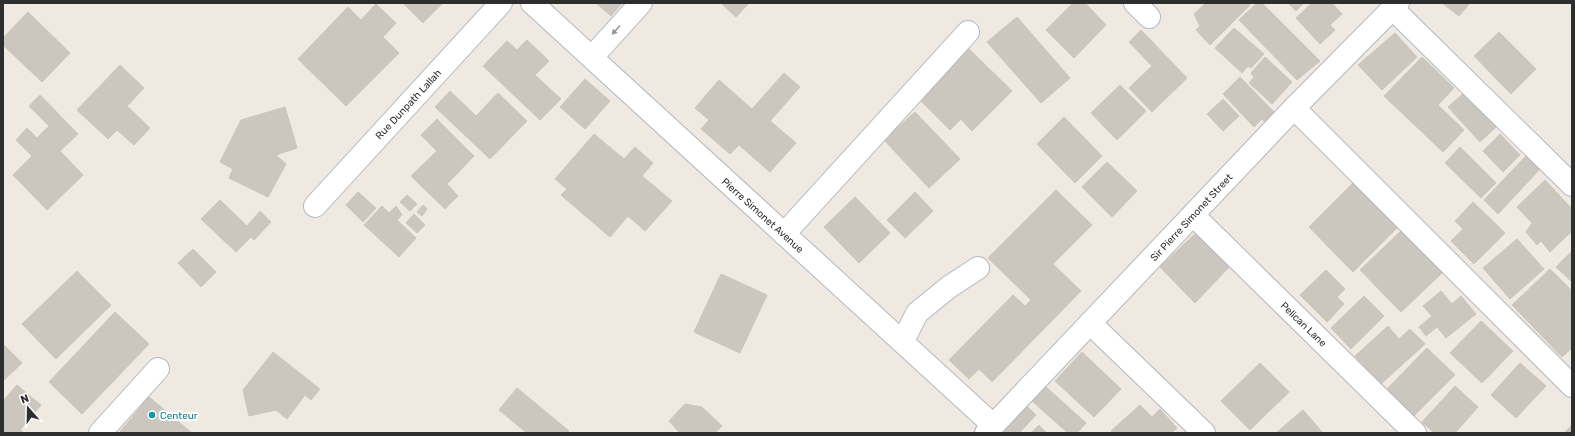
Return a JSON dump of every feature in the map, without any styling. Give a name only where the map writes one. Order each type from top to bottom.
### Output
[{"type":"street","name":"Rue Dunpath Lallah","points":[[315,206],[501,3]]},
{"type":"street","name":"Pierre Simonet Avenue","points":[[532,3],[903,341],[990,429]]},
{"type":"street","points":[[592,57],[641,3]]},
{"type":"street","points":[[1395,6],[1572,184]]},
{"type":"street","name":"Sir Pierre Simonet Street","points":[[990,429],[1294,108],[1395,6]]},
{"type":"street","points":[[784,234],[968,32]]},
{"type":"street","points":[[1294,108],[1572,386]]},
{"type":"street","name":"Pelican Lane","points":[[1193,215],[1415,433]]},
{"type":"street","points":[[903,341],[918,313],[949,287],[978,268]]},
{"type":"street","points":[[1090,323],[1204,433]]},
{"type":"street","points":[[100,433],[158,369]]},
{"type":"building","points":[[403,3],[443,3],[423,23]]},
{"type":"building","points":[[596,3],[622,3],[611,16]]},
{"type":"building","points":[[721,3],[749,3],[736,17]]},
{"type":"building","points":[[1073,3],[1085,3],[1106,25],[1074,58],[1046,30]]},
{"type":"building","points":[[1206,3],[1248,3],[1250,5],[1210,45],[1196,30],[1200,26],[1194,14]]},
{"type":"building","points":[[1257,3],[1262,3],[1320,61],[1297,80],[1239,20]]},
{"type":"building","points":[[1288,3],[1304,3],[1296,11]]},
{"type":"building","points":[[1312,3],[1332,3],[1342,14],[1330,25],[1335,30],[1320,44],[1296,18]]},
{"type":"building","points":[[1442,3],[1470,3],[1459,16]]},
{"type":"building","points":[[376,4],[396,23],[383,37],[399,53],[346,106],[298,59],[348,7],[361,20]]},
{"type":"building","points":[[28,12],[70,53],[42,82],[3,45],[3,38]]},
{"type":"building","points":[[1017,17],[1070,78],[1041,103],[987,42]]},
{"type":"building","points":[[1234,28],[1264,54],[1251,68],[1248,66],[1242,73],[1215,48]]},
{"type":"building","points":[[1141,30],[1187,78],[1152,112],[1129,88],[1152,66],[1129,42]]},
{"type":"building","points":[[1499,32],[1536,69],[1511,94],[1474,56]]},
{"type":"building","points":[[1395,33],[1417,57],[1382,90],[1358,65]]},
{"type":"building","points":[[527,40],[549,61],[535,75],[561,99],[540,120],[483,66],[507,41],[517,50]]},
{"type":"building","points":[[966,46],[1012,91],[972,131],[961,119],[950,130],[916,96]]},
{"type":"building","points":[[1265,57],[1292,82],[1272,104],[1249,83],[1254,77],[1251,73]]},
{"type":"building","points":[[1422,57],[1454,88],[1438,105],[1464,130],[1443,152],[1384,96]]},
{"type":"building","points":[[120,65],[144,88],[127,106],[150,128],[134,145],[117,130],[108,139],[77,110]]},
{"type":"building","points":[[784,73],[800,87],[770,121],[796,143],[770,172],[739,145],[730,154],[701,129],[709,120],[695,108],[719,80],[752,109]]},
{"type":"building","points":[[1240,77],[1276,114],[1266,124],[1262,119],[1254,127],[1223,94]]},
{"type":"building","points":[[585,79],[610,101],[585,129],[560,107]]},
{"type":"building","points":[[1120,85],[1146,111],[1117,140],[1091,113]]},
{"type":"building","points":[[450,91],[476,116],[498,93],[527,121],[490,159],[435,107]]},
{"type":"building","points":[[1464,93],[1496,127],[1480,142],[1448,107]]},
{"type":"building","points":[[40,95],[78,134],[60,151],[83,175],[47,210],[13,175],[32,156],[16,140],[27,128],[37,138],[49,126],[29,106]]},
{"type":"building","points":[[1223,99],[1239,116],[1223,131],[1207,114]]},
{"type":"building","points":[[285,107],[297,148],[276,155],[286,164],[268,197],[229,178],[233,169],[220,162],[241,120]]},
{"type":"building","points":[[915,112],[960,159],[929,188],[884,140]]},
{"type":"building","points":[[1064,117],[1102,156],[1075,183],[1037,144]]},
{"type":"building","points":[[437,119],[474,156],[447,184],[458,196],[445,209],[411,176],[437,151],[421,135]]},
{"type":"building","points":[[594,134],[624,159],[635,147],[653,163],[642,176],[672,201],[645,231],[628,216],[610,237],[561,195],[567,189],[555,179]]},
{"type":"building","points":[[1500,134],[1520,155],[1503,172],[1483,151]]},
{"type":"building","points":[[1460,147],[1496,183],[1481,198],[1445,163]]},
{"type":"building","points":[[1526,156],[1540,169],[1498,214],[1484,200]]},
{"type":"building","points":[[1107,162],[1137,191],[1112,217],[1082,187]]},
{"type":"building","points":[[1545,180],[1572,209],[1572,231],[1550,252],[1541,241],[1537,245],[1526,232],[1532,223],[1517,207]]},
{"type":"building","points":[[1353,183],[1397,228],[1353,272],[1309,227]]},
{"type":"building","points":[[1056,190],[1092,225],[1053,264],[1081,291],[992,382],[979,369],[969,379],[949,360],[1013,295],[1025,306],[1031,300],[988,258]]},
{"type":"building","points":[[358,192],[376,208],[363,222],[346,205]]},
{"type":"building","points":[[915,192],[933,211],[905,238],[887,220]]},
{"type":"building","points":[[407,195],[417,204],[410,211],[400,202]]},
{"type":"building","points":[[855,197],[890,233],[859,263],[824,227]]},
{"type":"building","points":[[220,200],[247,226],[260,211],[271,222],[254,240],[251,237],[236,252],[201,219]]},
{"type":"building","points":[[1473,202],[1505,233],[1474,264],[1451,241],[1463,229],[1455,221]]},
{"type":"building","points":[[423,205],[427,209],[422,216],[417,212]]},
{"type":"building","points":[[382,206],[389,213],[396,206],[402,215],[397,220],[416,238],[399,257],[364,225]]},
{"type":"building","points":[[414,214],[425,225],[417,233],[406,223]]},
{"type":"building","points":[[1199,230],[1232,264],[1195,303],[1160,267]]},
{"type":"building","points":[[1402,230],[1442,273],[1401,312],[1360,270]]},
{"type":"building","points":[[1517,239],[1544,269],[1510,299],[1483,268]]},
{"type":"building","points":[[193,249],[216,272],[201,287],[178,263]]},
{"type":"building","points":[[1572,251],[1572,282],[1556,267]]},
{"type":"building","points":[[1550,269],[1572,291],[1572,348],[1562,357],[1512,305]]},
{"type":"building","points":[[1326,270],[1345,289],[1337,297],[1344,304],[1327,322],[1300,295]]},
{"type":"building","points":[[77,271],[111,305],[56,359],[22,324]]},
{"type":"building","points":[[721,274],[767,295],[740,353],[694,332]]},
{"type":"building","points":[[1441,291],[1452,304],[1461,296],[1476,314],[1446,338],[1437,327],[1426,336],[1419,327],[1432,316],[1423,306]]},
{"type":"building","points":[[1364,296],[1384,316],[1351,349],[1331,328]]},
{"type":"building","points":[[115,312],[149,344],[82,414],[49,382]]},
{"type":"building","points":[[1481,321],[1513,351],[1482,383],[1450,353]]},
{"type":"building","points":[[1388,326],[1399,339],[1410,329],[1425,344],[1381,384],[1355,356]]},
{"type":"building","points":[[3,344],[22,363],[3,381]]},
{"type":"building","points":[[1427,348],[1455,375],[1411,419],[1384,392]]},
{"type":"building","points":[[273,352],[320,389],[311,400],[305,395],[287,419],[276,410],[249,416],[243,390]]},
{"type":"building","points":[[1082,352],[1121,389],[1094,417],[1055,381]]},
{"type":"building","points":[[1260,363],[1289,392],[1250,430],[1221,401]]},
{"type":"building","points":[[1520,363],[1546,386],[1516,418],[1491,395]]},
{"type":"building","points":[[17,385],[41,405],[20,430],[24,433],[3,433],[3,401]]},
{"type":"building","points":[[1045,386],[1086,423],[1077,433],[1068,433],[1032,401]]},
{"type":"building","points":[[1455,386],[1478,407],[1455,433],[1434,433],[1422,422]]},
{"type":"building","points":[[517,388],[569,431],[567,433],[527,433],[499,410]]},
{"type":"building","name":"Centeur","points":[[149,397],[192,433],[119,433]]},
{"type":"building","points":[[685,404],[702,407],[722,426],[715,433],[680,433],[669,421]]},
{"type":"building","points":[[1026,405],[1036,415],[1019,433],[998,433]]},
{"type":"building","points":[[1140,405],[1152,417],[1160,409],[1177,428],[1171,433],[1113,433],[1111,431]]},
{"type":"building","points":[[1303,410],[1323,433],[1276,433]]},
{"type":"building","points":[[1039,425],[1047,433],[1031,433]]},
{"type":"building","points":[[1572,425],[1572,433],[1564,433]]},
{"type":"place","name":"Centeur","points":[[152,415]]}]
